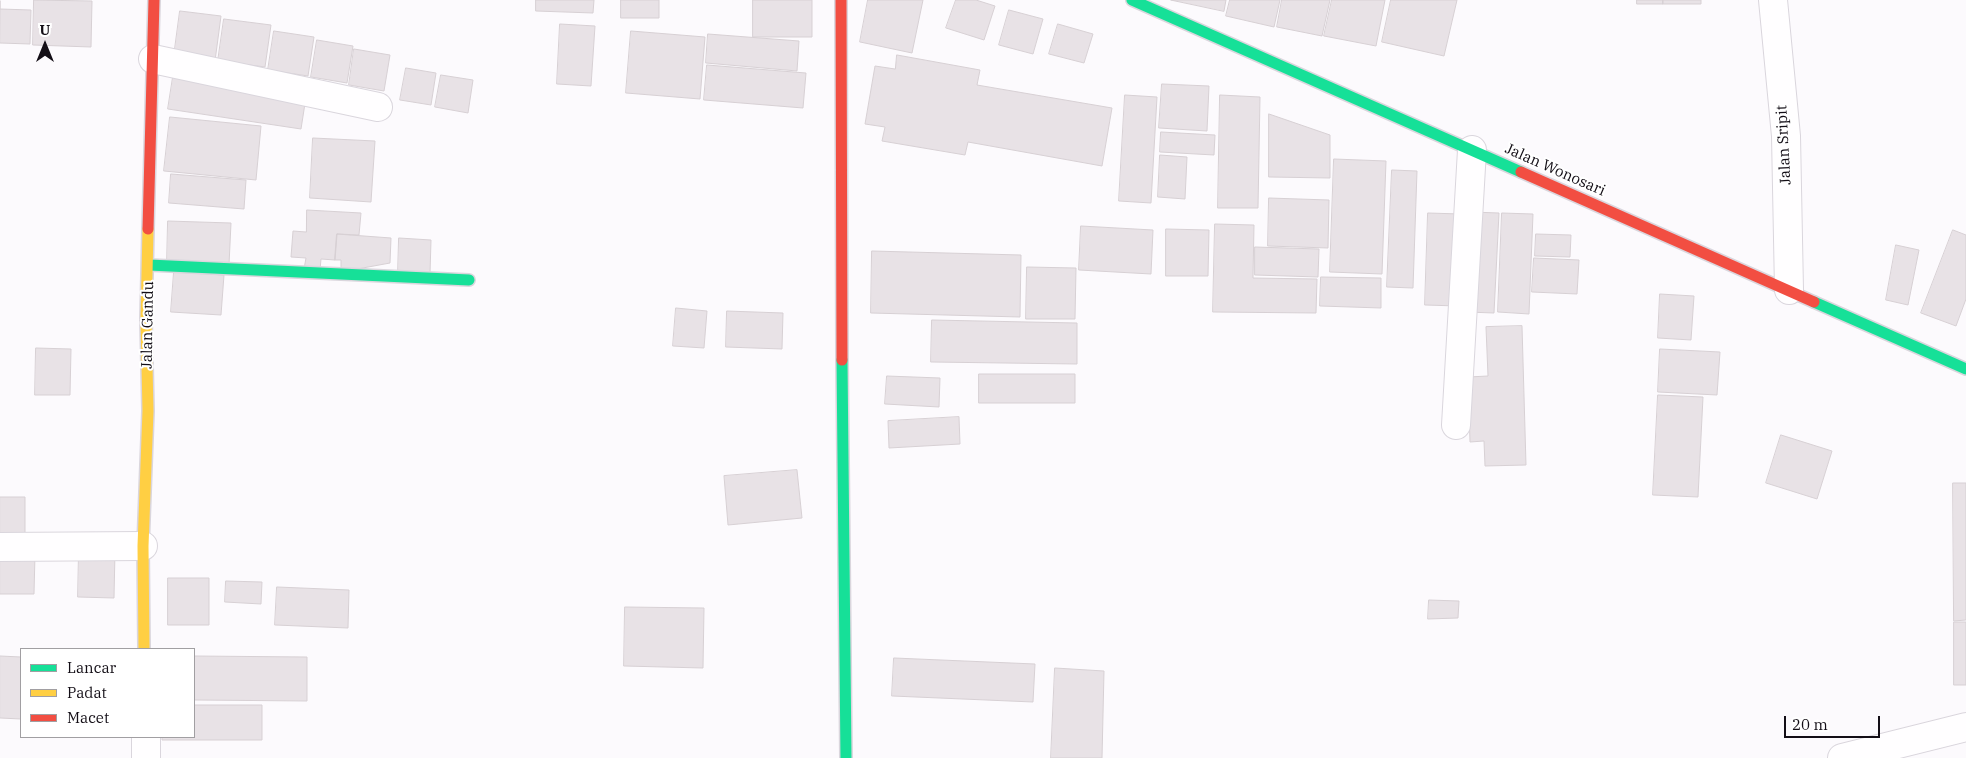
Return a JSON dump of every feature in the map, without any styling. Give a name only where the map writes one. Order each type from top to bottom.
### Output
[{"type":"main road","name":"Jalan Gandu","points":[[144,648],[143,546],[148,411],[146,320],[149,265],[154,0]]},
{"type":"main road","points":[[841,0],[841,307],[846,758]]},
{"type":"main road","name":"Jalan Wonosari","points":[[1132,0],[1966,369]]},
{"type":"main road","points":[[149,265],[470,280]]},
{"type":"street","name":"Jalan Sripit","points":[[1773,0],[1786,136],[1789,290]]},
{"type":"street","points":[[153,59],[378,107]]},
{"type":"street","points":[[1456,425],[1472,150]]},
{"type":"street","points":[[0,547],[143,546]]},
{"type":"street","points":[[1842,758],[1966,727]]},
{"type":"street","points":[[146,738],[146,758]]},
{"type":"building","points":[[34,0],[92,1],[91,47],[33,45]]},
{"type":"building","points":[[536,0],[594,0],[593,13],[536,11]]},
{"type":"building","points":[[621,0],[659,0],[659,18],[621,18]]},
{"type":"building","points":[[753,0],[812,0],[812,37],[753,37]]},
{"type":"building","points":[[868,0],[923,0],[912,53],[860,42]]},
{"type":"building","points":[[956,0],[976,0],[995,6],[984,40],[946,28]]},
{"type":"building","points":[[1171,0],[1226,0],[1224,11]]},
{"type":"building","points":[[1230,0],[1280,0],[1274,27],[1226,16]]},
{"type":"building","points":[[1282,0],[1330,0],[1322,36],[1277,27]]},
{"type":"building","points":[[1332,0],[1385,0],[1376,46],[1324,36]]},
{"type":"building","points":[[1391,0],[1457,0],[1444,56],[1382,42]]},
{"type":"building","points":[[1637,0],[1663,0],[1663,4],[1637,4]]},
{"type":"building","points":[[1663,0],[1701,0],[1701,4],[1663,4]]},
{"type":"building","points":[[0,9],[31,10],[30,44],[0,43]]},
{"type":"building","points":[[1009,10],[1043,19],[1033,54],[999,45]]},
{"type":"building","points":[[180,11],[221,16],[215,61],[174,56]]},
{"type":"building","points":[[224,19],[271,25],[265,67],[218,61]]},
{"type":"building","points":[[560,24],[595,26],[591,86],[557,84]]},
{"type":"building","points":[[1058,24],[1093,34],[1084,63],[1049,54]]},
{"type":"building","points":[[274,31],[314,37],[308,76],[268,70]]},
{"type":"building","points":[[631,31],[705,37],[700,99],[626,93]]},
{"type":"building","points":[[708,34],[799,41],[797,71],[706,63]]},
{"type":"building","points":[[317,40],[353,46],[347,83],[311,77]]},
{"type":"building","points":[[354,49],[390,55],[384,91],[349,85]]},
{"type":"building","points":[[897,55],[980,70],[977,85],[1112,108],[1102,166],[968,142],[965,155],[882,141],[885,127],[865,124],[875,66],[895,69]]},
{"type":"building","points":[[707,65],[806,73],[803,108],[704,100]]},
{"type":"building","points":[[406,68],[436,73],[431,105],[400,100]]},
{"type":"building","points":[[441,75],[473,80],[468,113],[435,107]]},
{"type":"building","points":[[173,77],[306,97],[301,129],[168,109]]},
{"type":"building","points":[[1162,84],[1209,86],[1207,131],[1159,128]]},
{"type":"building","points":[[1125,95],[1157,97],[1151,203],[1119,201]]},
{"type":"building","points":[[1220,95],[1260,97],[1258,208],[1218,208]]},
{"type":"building","points":[[1269,114],[1330,135],[1330,178],[1269,177]]},
{"type":"building","points":[[170,117],[261,126],[256,180],[164,171]]},
{"type":"building","points":[[1161,132],[1215,135],[1214,155],[1160,152]]},
{"type":"building","points":[[313,138],[375,141],[371,202],[310,198]]},
{"type":"building","points":[[1160,155],[1187,157],[1185,199],[1158,197]]},
{"type":"building","points":[[1334,159],[1386,161],[1382,274],[1330,272]]},
{"type":"building","points":[[1392,170],[1417,171],[1413,288],[1387,287]]},
{"type":"building","points":[[171,174],[246,180],[244,209],[169,203]]},
{"type":"building","points":[[1269,198],[1329,200],[1328,248],[1268,246]]},
{"type":"building","points":[[307,210],[361,213],[359,235],[337,234],[335,260],[321,259],[320,270],[304,269],[306,258],[291,257],[293,231],[306,232]]},
{"type":"building","points":[[1472,212],[1499,213],[1494,313],[1467,312]]},
{"type":"building","points":[[1428,213],[1461,214],[1458,306],[1425,305]]},
{"type":"building","points":[[1502,213],[1533,214],[1529,314],[1498,312]]},
{"type":"building","points":[[168,221],[231,223],[229,265],[167,263]]},
{"type":"building","points":[[1215,224],[1254,225],[1253,278],[1317,279],[1316,313],[1213,312]]},
{"type":"building","points":[[1081,226],[1153,230],[1151,274],[1079,270]]},
{"type":"building","points":[[1166,229],[1209,230],[1208,276],[1166,276]]},
{"type":"building","points":[[1953,230],[1966,235],[1966,299],[1956,326],[1921,313]]},
{"type":"building","points":[[337,234],[391,238],[390,263],[341,272],[341,260],[335,260]]},
{"type":"building","points":[[1536,234],[1571,235],[1570,257],[1535,256]]},
{"type":"building","points":[[399,238],[431,240],[430,274],[398,273]]},
{"type":"building","points":[[1896,245],[1919,250],[1908,305],[1886,300]]},
{"type":"building","points":[[1255,247],[1319,249],[1318,277],[1255,275]]},
{"type":"building","points":[[872,251],[1021,255],[1020,317],[871,313]]},
{"type":"building","points":[[1534,258],[1579,260],[1577,294],[1532,292]]},
{"type":"building","points":[[1027,267],[1076,268],[1075,319],[1026,319]]},
{"type":"building","points":[[174,272],[224,275],[221,315],[171,312]]},
{"type":"building","points":[[1321,277],[1381,278],[1381,308],[1320,306]]},
{"type":"building","points":[[1660,294],[1694,296],[1691,340],[1658,338]]},
{"type":"building","points":[[676,308],[707,311],[704,348],[673,346]]},
{"type":"building","points":[[727,311],[783,313],[782,349],[726,347]]},
{"type":"building","points":[[932,320],[1077,323],[1077,364],[931,362]]},
{"type":"building","points":[[1522,326],[1526,465],[1485,466],[1484,441],[1470,442],[1468,377],[1488,376],[1486,327]]},
{"type":"building","points":[[36,348],[71,349],[70,395],[35,395]]},
{"type":"building","points":[[1660,349],[1720,352],[1717,395],[1658,392]]},
{"type":"building","points":[[979,374],[1075,374],[1075,403],[979,403]]},
{"type":"building","points":[[887,376],[940,378],[939,407],[885,404]]},
{"type":"building","points":[[1658,395],[1703,397],[1698,497],[1653,495]]},
{"type":"building","points":[[959,417],[960,444],[889,448],[888,421]]},
{"type":"building","points":[[1781,435],[1832,451],[1817,499],[1766,483]]},
{"type":"building","points":[[797,470],[802,518],[728,525],[724,476]]},
{"type":"building","points":[[1953,483],[1966,483],[1966,620],[1954,621]]},
{"type":"building","points":[[0,497],[25,497],[25,535],[0,535]]},
{"type":"building","points":[[79,550],[115,551],[114,598],[78,597]]},
{"type":"building","points":[[0,554],[35,554],[34,594],[0,594]]},
{"type":"building","points":[[168,578],[209,578],[209,625],[168,625]]},
{"type":"building","points":[[226,581],[262,582],[261,604],[225,602]]},
{"type":"building","points":[[277,587],[349,590],[348,628],[275,625]]},
{"type":"building","points":[[1429,600],[1459,601],[1458,618],[1428,619]]},
{"type":"building","points":[[625,607],[704,608],[703,668],[624,666]]},
{"type":"building","points":[[1954,622],[1966,622],[1966,685],[1954,685]]},
{"type":"building","points":[[0,656],[20,657],[20,719],[0,718]]},
{"type":"building","points":[[195,656],[307,657],[307,701],[195,700]]},
{"type":"building","points":[[894,658],[1035,664],[1033,702],[892,696]]},
{"type":"building","points":[[1055,668],[1104,671],[1102,758],[1051,758]]},
{"type":"building","points":[[195,705],[262,705],[262,740],[162,740],[162,738],[195,738]]},
{"type":"traffic: fast","points":[[1132,0],[1521,172]]},
{"type":"traffic: fast","points":[[149,265],[469,280]]},
{"type":"traffic: fast","points":[[1814,302],[1966,369]]},
{"type":"traffic: fast","points":[[842,360],[846,758]]},
{"type":"traffic: slow","points":[[144,648],[143,546],[148,411],[146,320],[148,229]]},
{"type":"traffic: jam","points":[[148,229],[154,0]]},
{"type":"traffic: jam","points":[[841,0],[842,360]]},
{"type":"traffic: jam","points":[[1521,172],[1814,302]]}]
